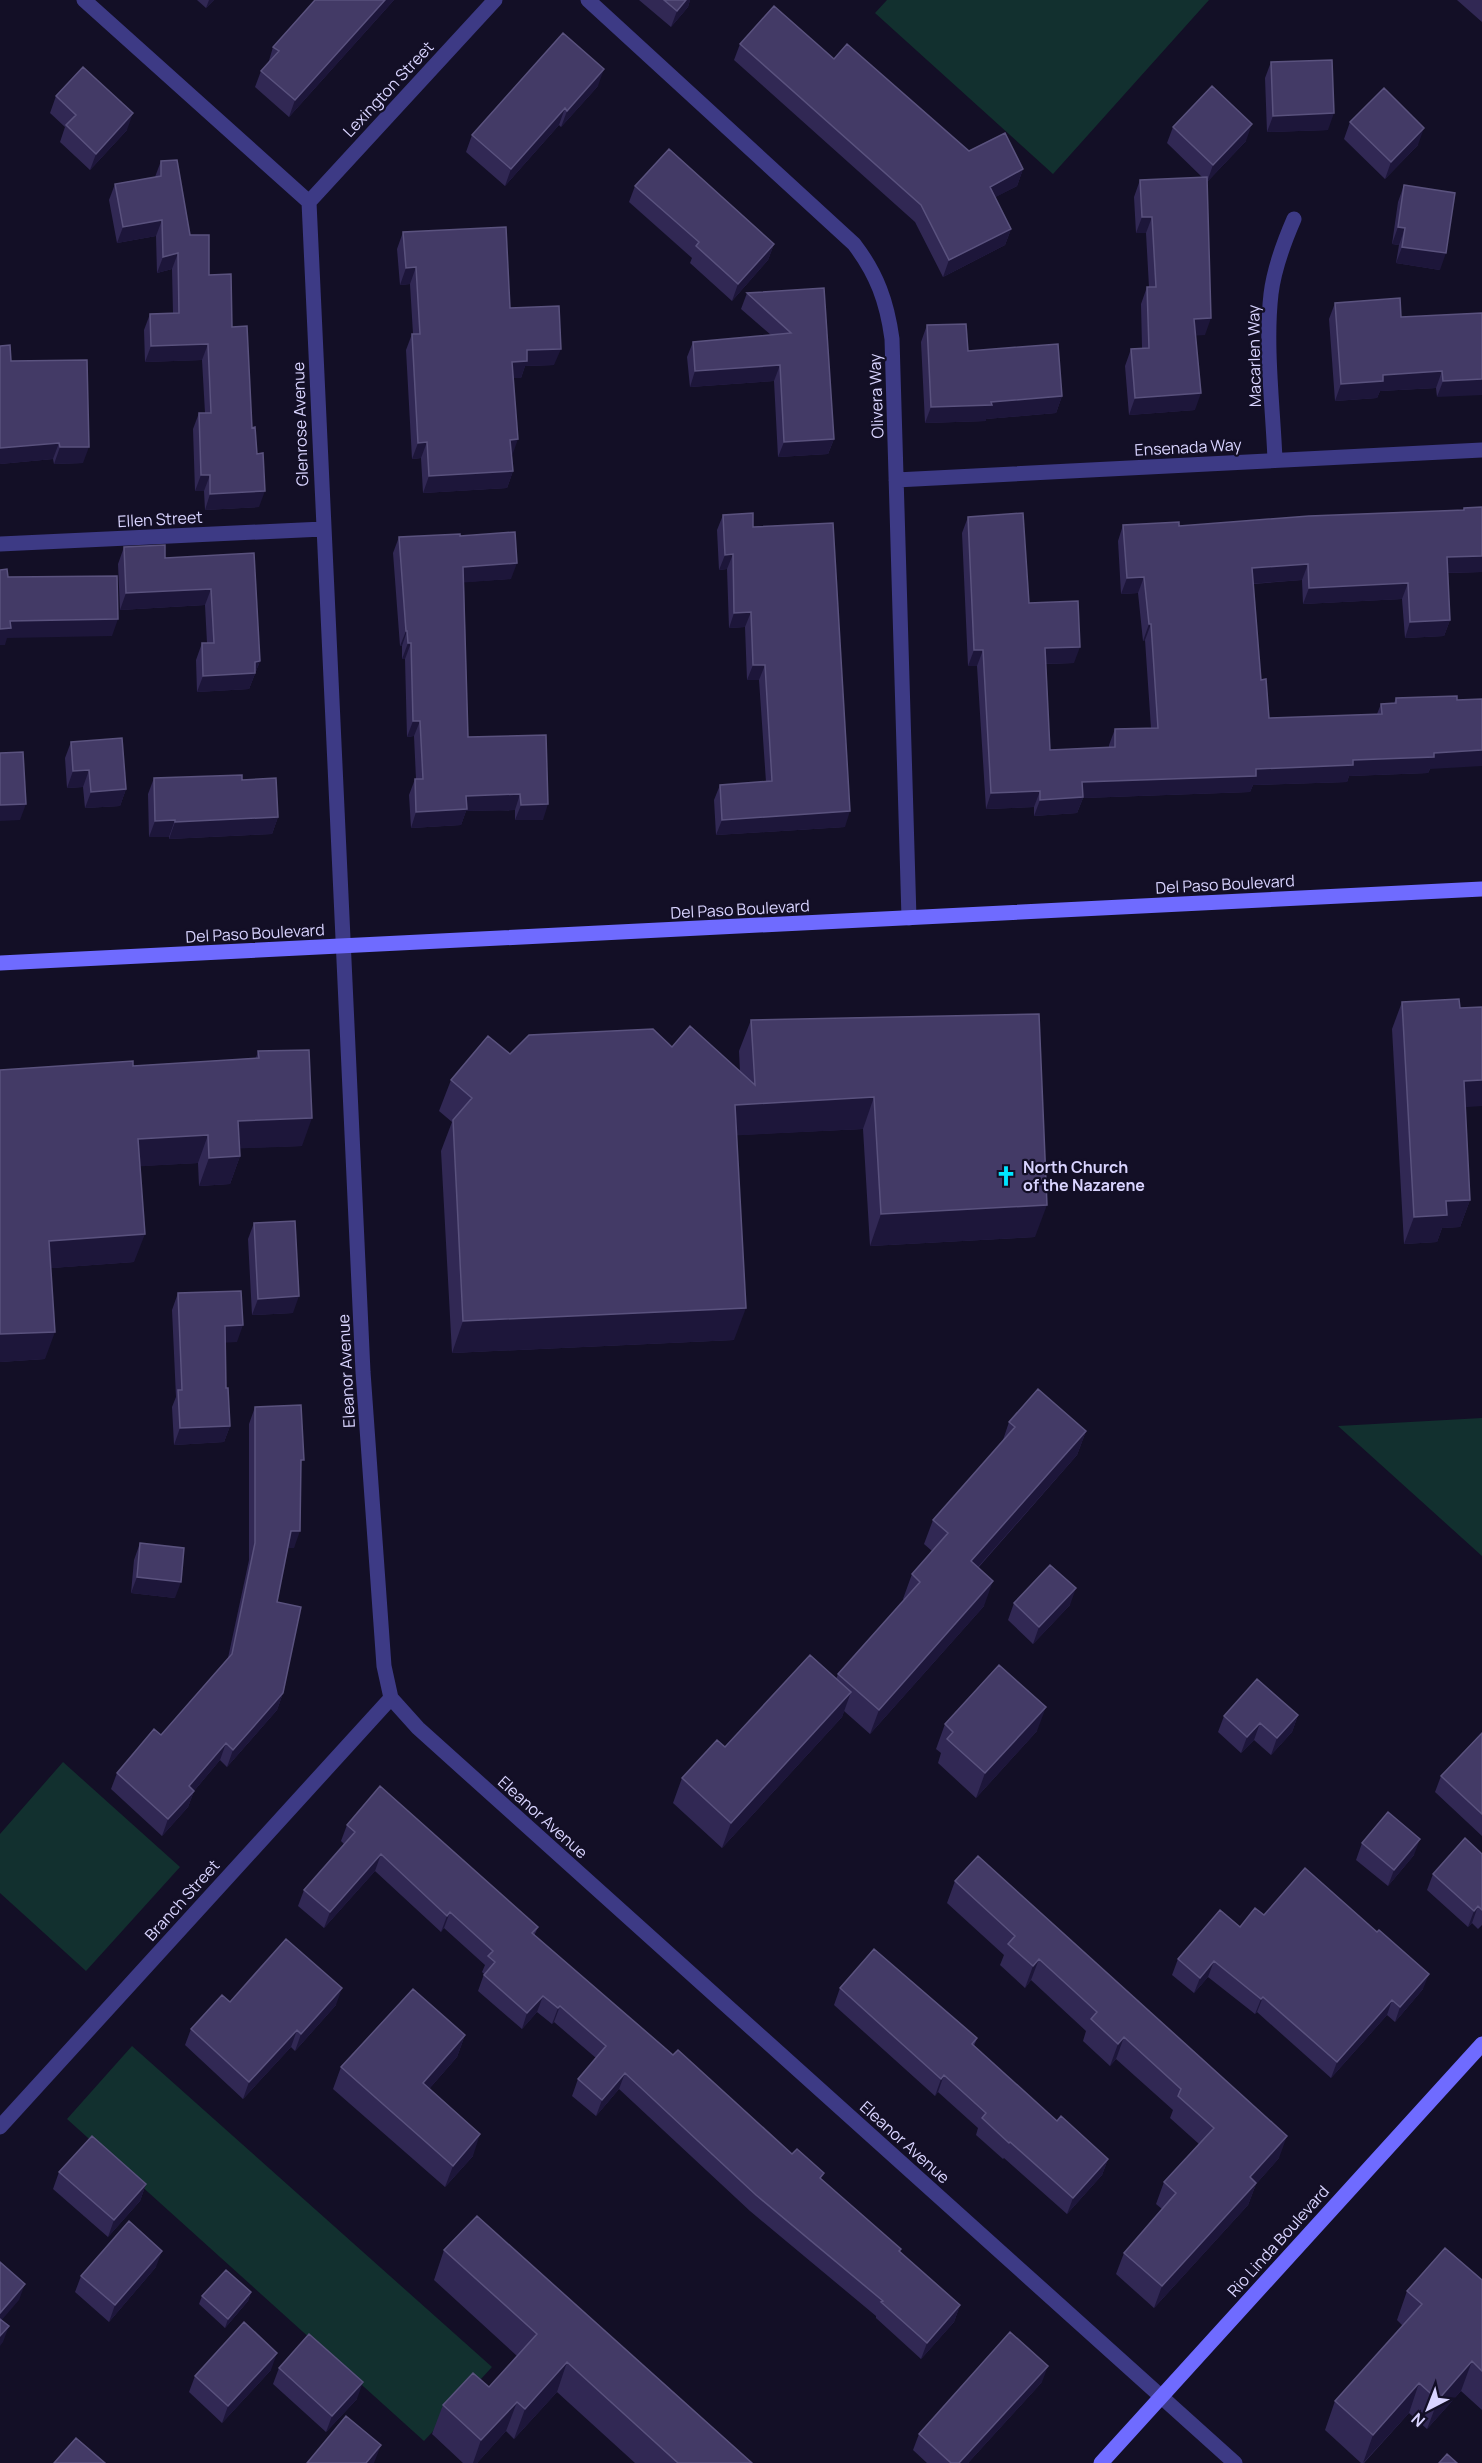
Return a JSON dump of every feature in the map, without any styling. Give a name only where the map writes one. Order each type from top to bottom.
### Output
[{"type":"main road","name":"Del Paso Boulevard","points":[[0,963],[1482,889]]},
{"type":"main road","name":"Rio Linda Boulevard","points":[[1101,2463],[1482,2044]]},
{"type":"street","points":[[84,0],[309,202]]},
{"type":"street","name":"Lexington Street","points":[[309,202],[495,0]]},
{"type":"street","name":"Olivera Way","points":[[588,0],[854,244],[870,265],[881,288],[889,313],[892,339],[909,918]]},
{"type":"street","name":"Glenrose Avenue","points":[[309,202],[322,529],[343,946]]},
{"type":"street","name":"Macarlen Way","points":[[1275,460],[1269,318],[1271,291],[1294,219]]},
{"type":"street","name":"Ensenada Way","points":[[896,480],[1482,450]]},
{"type":"street","name":"Ellen Street","points":[[0,544],[322,529]]},
{"type":"street","name":"Eleanor Avenue","points":[[343,946],[363,1371],[384,1666],[391,1698],[418,1728],[1235,2463]]},
{"type":"street","name":"Branch Street","points":[[0,2127],[391,1698]]},
{"type":"green space","points":[[887,0],[1209,0],[1053,174],[875,13]]},
{"type":"green space","points":[[1482,1418],[1482,1556],[1338,1426]]},
{"type":"green space","points":[[63,1762],[180,1867],[86,1971],[0,1893],[0,1834]]},
{"type":"green space","points":[[132,2046],[492,2367],[424,2441],[67,2119]]},
{"type":"building","points":[[315,0],[385,0],[295,100],[261,71],[279,51],[273,47]]},
{"type":"building","points":[[664,0],[686,0],[677,11]]},
{"type":"building","points":[[774,6],[834,59],[847,44],[969,151],[1005,133],[1023,169],[990,187],[1011,229],[949,260],[921,205],[740,44]]},
{"type":"building","points":[[563,33],[604,69],[567,111],[565,108],[511,169],[472,135]]},
{"type":"building","points":[[1332,60],[1334,113],[1273,116],[1271,62]]},
{"type":"building","points":[[83,67],[133,113],[96,154],[66,125],[76,115],[56,96]]},
{"type":"building","points":[[1212,86],[1252,124],[1213,165],[1173,127]]},
{"type":"building","points":[[1384,88],[1424,128],[1391,162],[1350,122]]},
{"type":"building","points":[[669,149],[774,244],[738,284],[696,246],[699,242],[635,186]]},
{"type":"building","points":[[177,160],[190,235],[209,235],[209,275],[231,274],[232,327],[247,326],[252,428],[255,427],[257,454],[263,453],[265,491],[210,494],[210,475],[201,475],[199,413],[211,413],[208,344],[151,346],[150,314],[179,313],[178,253],[163,257],[162,220],[123,227],[115,184],[161,176],[161,161]]},
{"type":"building","points":[[1207,177],[1211,318],[1194,319],[1201,393],[1135,398],[1131,349],[1149,348],[1147,287],[1156,287],[1152,217],[1142,217],[1140,180]]},
{"type":"building","points":[[1404,185],[1455,193],[1446,253],[1402,247],[1405,228],[1398,227]]},
{"type":"building","points":[[506,227],[510,308],[559,306],[561,349],[527,350],[527,361],[512,362],[518,439],[510,440],[513,471],[429,476],[427,442],[418,443],[412,334],[420,334],[416,267],[406,268],[403,232]]},
{"type":"building","points":[[824,288],[834,439],[784,442],[780,365],[695,371],[693,342],[791,333],[747,293]]},
{"type":"building","points":[[1400,298],[1401,317],[1482,313],[1482,379],[1443,381],[1442,371],[1383,375],[1383,381],[1341,384],[1335,303]]},
{"type":"building","points":[[966,324],[968,351],[1058,344],[1062,396],[991,402],[992,405],[931,407],[927,325]]},
{"type":"building","points":[[10,345],[11,361],[87,360],[89,447],[60,447],[59,443],[0,448],[0,346]]},
{"type":"building","points":[[1482,507],[1482,556],[1447,557],[1450,620],[1410,622],[1408,583],[1309,588],[1308,564],[1252,568],[1261,680],[1266,679],[1269,718],[1382,714],[1381,704],[1396,703],[1396,698],[1457,696],[1457,700],[1482,699],[1482,750],[1434,753],[1434,757],[1353,760],[1353,765],[1256,769],[1256,776],[1082,782],[1083,797],[1040,800],[1040,791],[991,793],[983,650],[974,650],[968,517],[1023,513],[1029,603],[1078,601],[1080,647],[1045,648],[1050,750],[1115,747],[1115,729],[1158,728],[1151,624],[1149,624],[1144,577],[1127,578],[1123,525],[1179,522],[1179,526],[1309,516],[1464,510],[1464,508]]},
{"type":"building","points":[[753,513],[753,527],[833,523],[850,811],[722,820],[720,785],[772,781],[765,665],[753,665],[751,612],[734,613],[733,554],[725,555],[723,515]]},
{"type":"building","points":[[515,532],[517,563],[463,567],[468,737],[546,735],[548,804],[521,805],[520,794],[466,796],[467,809],[416,812],[415,779],[423,779],[420,721],[413,721],[411,643],[408,643],[406,631],[399,537]]},
{"type":"building","points":[[165,545],[165,558],[254,553],[260,661],[255,662],[255,673],[203,676],[202,643],[214,643],[211,589],[126,593],[124,547]]},
{"type":"building","points":[[7,569],[8,577],[117,576],[118,619],[10,621],[11,628],[0,629],[0,570]]},
{"type":"building","points":[[122,738],[126,789],[91,792],[89,770],[73,771],[71,742]]},
{"type":"building","points":[[23,752],[26,804],[0,805],[0,753]]},
{"type":"building","points":[[242,775],[242,780],[276,778],[278,817],[155,821],[154,778]]},
{"type":"building","points":[[1459,999],[1460,1008],[1482,1007],[1482,1080],[1464,1081],[1470,1200],[1446,1201],[1447,1215],[1414,1217],[1402,1002]]},
{"type":"building","points":[[1039,1014],[1047,1205],[881,1214],[874,1097],[735,1105],[746,1308],[463,1321],[453,1120],[472,1098],[451,1080],[488,1036],[510,1054],[529,1035],[653,1029],[672,1047],[690,1026],[755,1085],[751,1020]]},
{"type":"building","points":[[309,1050],[312,1118],[238,1121],[240,1156],[209,1158],[208,1135],[138,1139],[145,1234],[49,1241],[55,1332],[0,1334],[0,1070],[133,1061],[133,1066],[259,1058],[258,1051]]},
{"type":"building","points":[[295,1221],[299,1296],[258,1299],[254,1223]]},
{"type":"building","points":[[241,1291],[243,1325],[225,1326],[226,1388],[228,1388],[230,1426],[180,1428],[178,1390],[182,1390],[178,1293]]},
{"type":"building","points":[[1038,1389],[1086,1431],[971,1561],[993,1581],[879,1710],[838,1674],[920,1582],[912,1574],[948,1533],[933,1520],[1015,1427],[1009,1422]]},
{"type":"building","points":[[301,1405],[304,1460],[301,1460],[300,1531],[291,1531],[277,1602],[301,1607],[283,1693],[233,1750],[226,1743],[189,1786],[194,1791],[168,1819],[117,1773],[154,1729],[161,1735],[232,1654],[255,1543],[255,1407]]},
{"type":"building","points":[[140,1543],[184,1548],[181,1582],[137,1577]]},
{"type":"building","points":[[1050,1565],[1076,1588],[1039,1627],[1014,1603]]},
{"type":"building","points":[[810,1655],[851,1692],[731,1823],[682,1778],[717,1740],[725,1747]]},
{"type":"building","points":[[999,1665],[1046,1707],[985,1773],[947,1739],[953,1732],[945,1724]]},
{"type":"building","points":[[1257,1679],[1298,1715],[1277,1738],[1260,1723],[1247,1737],[1224,1716]]},
{"type":"building","points":[[1482,1733],[1482,1814],[1441,1776]]},
{"type":"building","points":[[380,1786],[538,1927],[532,1933],[673,2055],[678,2050],[792,2154],[797,2149],[824,2173],[820,2178],[901,2249],[899,2251],[960,2305],[927,2343],[881,2302],[883,2301],[756,2195],[625,2073],[602,2100],[578,2079],[606,2046],[560,2006],[558,2008],[543,1996],[527,2013],[484,1975],[495,1962],[488,1956],[493,1951],[450,1912],[447,1916],[381,1854],[330,1912],[304,1890],[355,1832],[347,1825]]},
{"type":"building","points":[[1388,1812],[1420,1839],[1394,1870],[1362,1843]]},
{"type":"building","points":[[1465,1838],[1482,1854],[1482,1910],[1478,1906],[1474,1911],[1433,1874]]},
{"type":"building","points":[[978,1856],[1287,2136],[1250,2177],[1256,2183],[1162,2286],[1124,2253],[1176,2193],[1164,2182],[1214,2128],[1178,2096],[1181,2089],[1124,2037],[1118,2044],[1091,2019],[1097,2012],[1039,1959],[1033,1966],[1008,1944],[1015,1936],[955,1881]]},
{"type":"building","points":[[1305,1868],[1377,1932],[1379,1930],[1429,1974],[1400,2007],[1392,2000],[1337,2062],[1263,1997],[1261,1999],[1214,1961],[1200,1978],[1178,1959],[1220,1910],[1240,1927],[1255,1908],[1264,1915]]},
{"type":"building","points":[[286,1939],[342,1988],[301,2034],[297,2030],[249,2082],[191,2029],[222,1995],[230,2002]]},
{"type":"building","points":[[874,1949],[977,2038],[972,2044],[1057,2121],[1061,2116],[1108,2159],[1073,2198],[982,2118],[986,2113],[944,2075],[941,2079],[840,1988]]},
{"type":"building","points":[[413,1989],[465,2035],[423,2083],[480,2134],[453,2166],[341,2067]]},
{"type":"building","points":[[92,2136],[146,2184],[114,2220],[59,2172]]},
{"type":"building","points":[[477,2216],[752,2463],[678,2463],[567,2362],[525,2409],[517,2402],[481,2440],[443,2405],[473,2373],[489,2387],[537,2334],[444,2250]]},
{"type":"building","points":[[129,2221],[162,2251],[115,2305],[81,2276]]},
{"type":"building","points":[[1445,2248],[1482,2280],[1482,2371],[1472,2361],[1438,2400],[1419,2383],[1373,2435],[1335,2401],[1422,2304],[1407,2291]]},
{"type":"building","points":[[0,2262],[25,2284],[0,2313]]},
{"type":"building","points":[[226,2270],[251,2292],[228,2319],[202,2296]]},
{"type":"building","points":[[0,2319],[9,2326],[0,2336]]},
{"type":"building","points":[[244,2322],[277,2353],[228,2406],[195,2376]]},
{"type":"building","points":[[1010,2332],[1048,2366],[959,2463],[951,2463],[919,2434]]},
{"type":"building","points":[[309,2334],[363,2382],[332,2416],[279,2368]]},
{"type":"building","points":[[346,2416],[381,2445],[366,2463],[307,2463]]},
{"type":"building","points":[[76,2438],[105,2463],[54,2463]]},
{"type":"building","points":[[1447,2454],[1457,2463],[1439,2463]]},
{"type":"place","name":"North Church of the Nazarene","points":[[1006,1176]]}]
